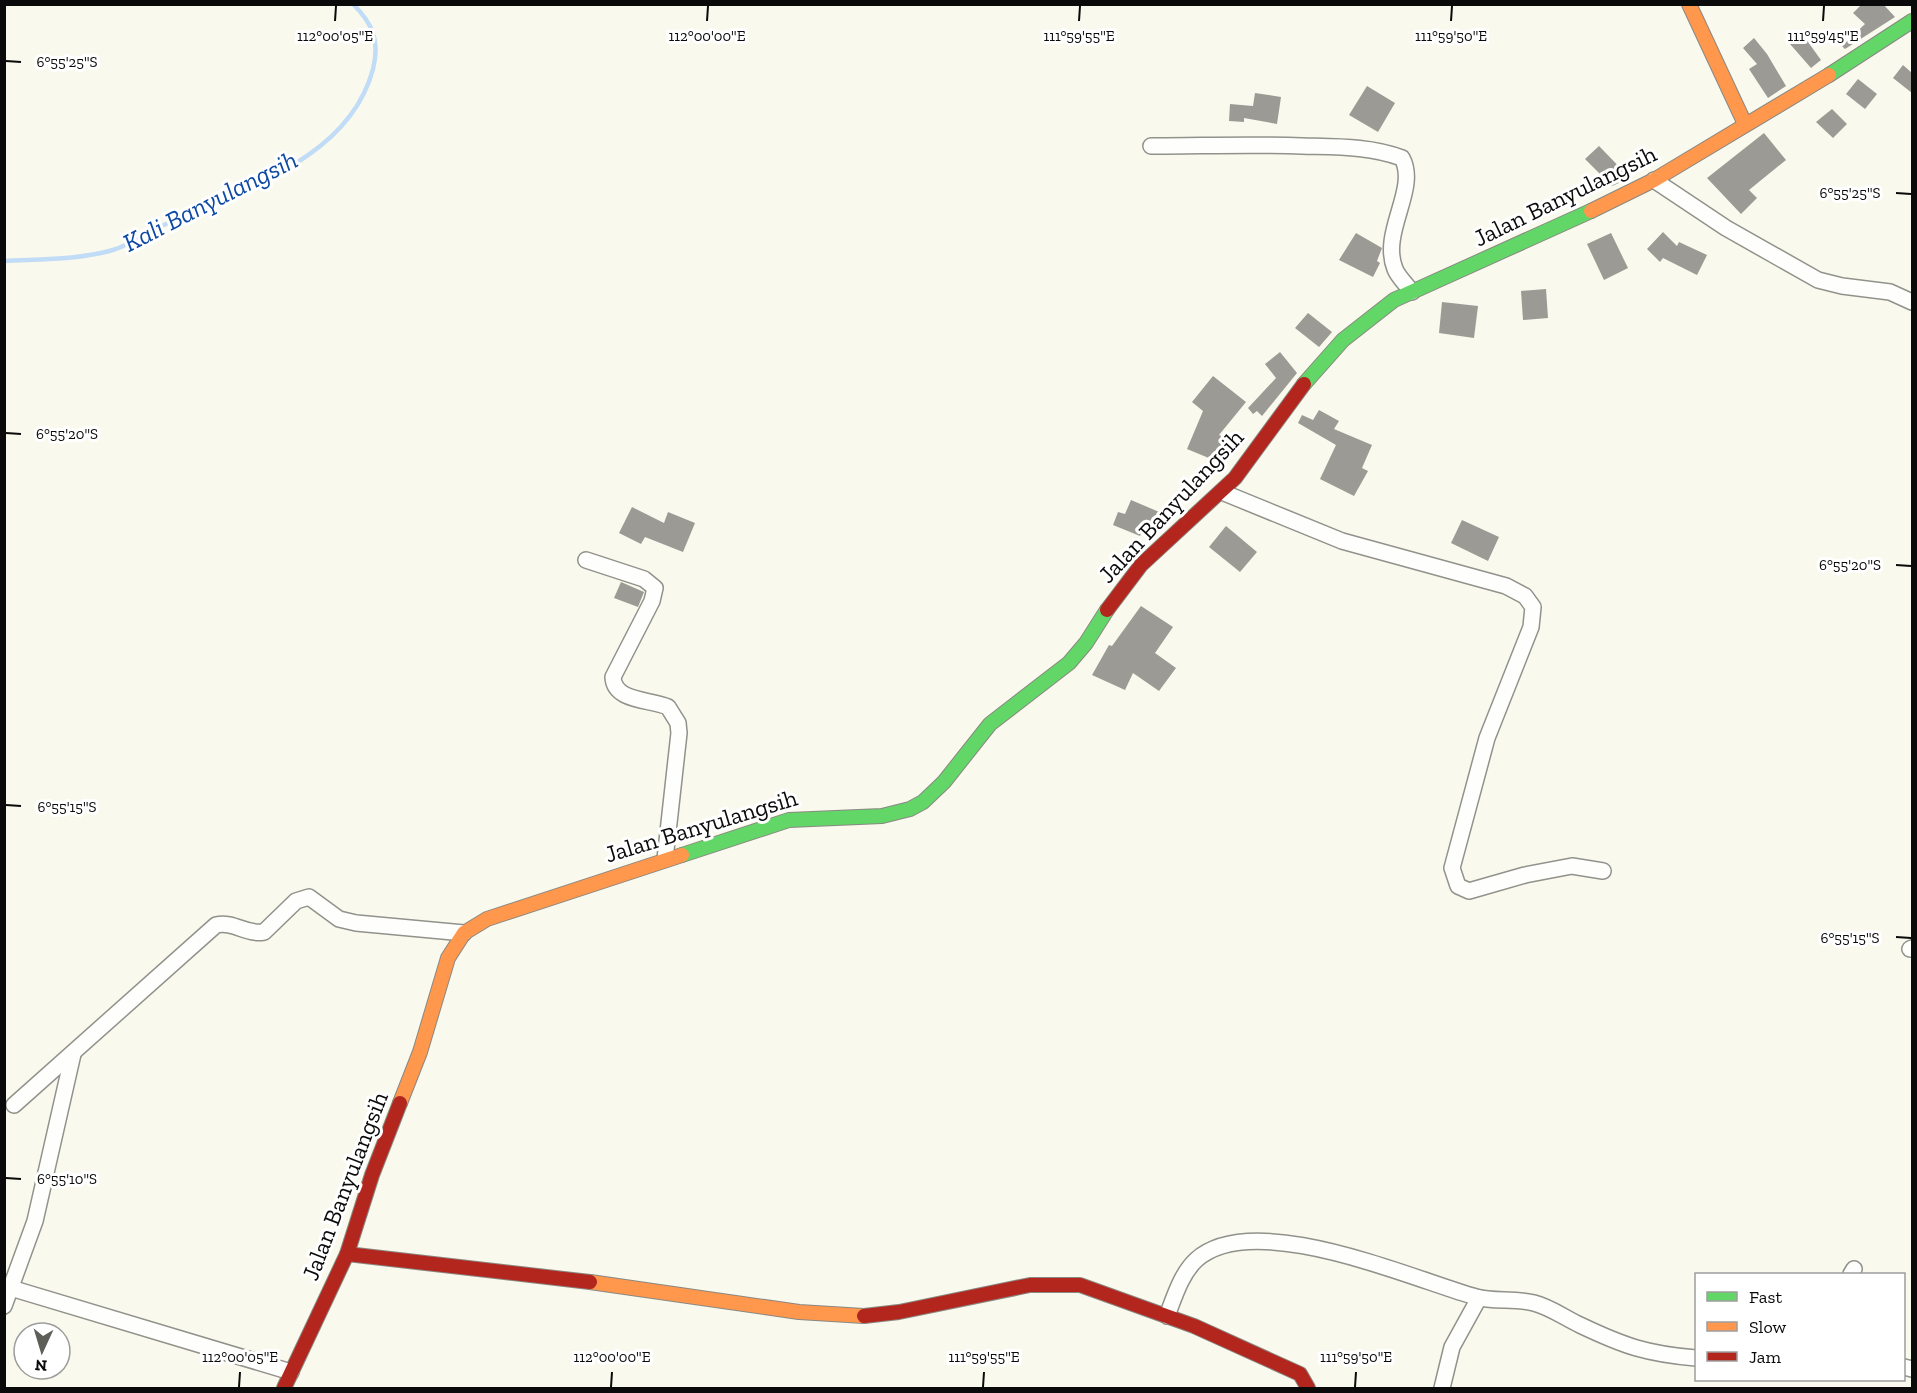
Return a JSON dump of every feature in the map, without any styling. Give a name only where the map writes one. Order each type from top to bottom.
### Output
[{"type":"street","points":[[1689,4],[1745,124]]},
{"type":"street","name":"Jalan Banyulangsih","points":[[284,1389],[347,1254],[372,1175],[420,1052],[442,973],[452,950],[464,933],[487,919],[665,859],[810,816],[893,815],[917,806],[934,793],[979,736],[999,715],[1069,663],[1088,640],[1130,578],[1222,492],[1246,466],[1292,400],[1346,338],[1373,314],[1412,292],[1563,225],[1654,180],[1745,124],[1789,101],[1912,21]]},
{"type":"street","points":[[1151,146],[1261,143],[1355,147],[1378,150],[1402,158],[1407,167],[1406,180],[1392,238],[1391,256],[1396,272],[1412,292]]},
{"type":"street","points":[[1654,180],[1726,228],[1818,280],[1842,286],[1890,292],[1912,302]]},
{"type":"street","points":[[1222,492],[1342,541],[1506,586],[1526,596],[1533,607],[1531,627],[1487,738],[1452,868],[1458,886],[1469,891],[1525,875],[1572,866],[1603,872]]},
{"type":"street","points":[[586,560],[644,579],[655,588],[652,601],[613,677],[613,682],[620,692],[632,698],[668,707],[678,723],[679,733],[665,859]]},
{"type":"street","points":[[14,1105],[216,925],[230,924],[252,933],[264,933],[296,901],[303,897],[314,898],[339,919],[356,923],[464,933]]},
{"type":"street","points":[[4,1306],[8,1288],[35,1221],[73,1054]]},
{"type":"street","points":[[1167,1316],[1182,1279],[1196,1260],[1218,1248],[1248,1242],[1280,1241],[1335,1253],[1479,1298],[1504,1298],[1536,1304],[1636,1350],[1695,1358]]},
{"type":"street","points":[[347,1254],[645,1288],[799,1312],[865,1316],[899,1312],[1030,1285],[1080,1285],[1167,1316],[1300,1374],[1308,1389]]},
{"type":"street","points":[[8,1288],[291,1372]]},
{"type":"street","points":[[1442,1389],[1452,1347],[1479,1298]]},
{"type":"building","points":[[1862,4],[1883,4],[1895,17],[1845,49],[1842,46],[1865,24],[1853,13]]},
{"type":"building","points":[[1803,35],[1821,60],[1811,68],[1790,44]]},
{"type":"building","points":[[1754,38],[1767,54],[1786,86],[1768,98],[1749,69],[1757,64],[1743,48]]},
{"type":"building","points":[[1903,65],[1912,73],[1912,93],[1893,78]]},
{"type":"building","points":[[1858,79],[1877,94],[1865,109],[1846,94]]},
{"type":"building","points":[[1367,86],[1395,103],[1378,132],[1349,115]]},
{"type":"building","points":[[1255,93],[1281,97],[1277,124],[1244,118],[1244,122],[1229,121],[1230,104],[1253,106]]},
{"type":"building","points":[[1832,109],[1847,124],[1833,138],[1816,122]]},
{"type":"building","points":[[1764,133],[1786,160],[1749,190],[1757,198],[1741,214],[1707,178]]},
{"type":"building","points":[[1599,146],[1630,178],[1612,186],[1585,159]]},
{"type":"building","points":[[1663,232],[1677,246],[1679,242],[1707,255],[1697,275],[1663,258],[1660,262],[1647,249]]},
{"type":"building","points":[[1356,233],[1382,248],[1377,261],[1380,263],[1373,277],[1339,260]]},
{"type":"building","points":[[1611,233],[1628,268],[1604,280],[1587,244]]},
{"type":"building","points":[[1546,289],[1548,318],[1523,320],[1521,291]]},
{"type":"building","points":[[1442,302],[1478,306],[1474,338],[1439,333]]},
{"type":"building","points":[[1308,313],[1332,332],[1319,347],[1295,328]]},
{"type":"building","points":[[1280,352],[1297,373],[1262,416],[1257,411],[1253,414],[1248,408],[1276,378],[1265,364]]},
{"type":"building","points":[[1213,376],[1246,402],[1219,435],[1226,438],[1216,461],[1187,449],[1203,411],[1192,402]]},
{"type":"building","points":[[1319,410],[1339,421],[1334,429],[1372,445],[1362,468],[1368,471],[1354,496],[1320,479],[1336,445],[1298,423],[1302,415],[1313,420]]},
{"type":"building","points":[[1131,500],[1164,514],[1158,528],[1146,522],[1140,536],[1113,525],[1118,512],[1125,514]]},
{"type":"building","points":[[632,507],[664,523],[668,512],[695,523],[683,552],[645,537],[641,544],[619,533]]},
{"type":"building","points":[[1462,520],[1499,537],[1488,561],[1451,543]]},
{"type":"building","points":[[1226,526],[1257,552],[1240,572],[1209,547]]},
{"type":"building","points":[[621,582],[644,592],[638,607],[614,598]]},
{"type":"building","points":[[1141,606],[1173,627],[1155,653],[1176,668],[1159,691],[1133,673],[1125,690],[1092,675],[1109,645],[1112,646]]},
{"type":"waterway","name":"Kali Banyulangsih","points":[[4,261],[73,257],[100,253],[127,245],[166,224],[258,184],[289,168],[317,149],[341,127],[360,100],[373,69],[376,50],[373,34],[366,19],[353,4]]},
{"type":"traffic: fast","points":[[1829,75],[1912,21]]},
{"type":"traffic: fast","points":[[1304,384],[1343,340],[1394,300],[1591,211]]},
{"type":"traffic: fast","points":[[682,855],[789,820],[882,816],[910,809],[923,802],[944,782],[990,724],[1069,663],[1086,643],[1107,610]]},
{"type":"traffic: slow","points":[[1689,4],[1745,124]]},
{"type":"traffic: slow","points":[[1591,211],[1654,180],[1829,75]]},
{"type":"traffic: slow","points":[[400,1103],[420,1052],[448,958],[464,933],[487,919],[682,855]]},
{"type":"traffic: slow","points":[[590,1282],[799,1312],[864,1316]]},
{"type":"traffic: jam","points":[[1107,610],[1141,565],[1235,478],[1304,384]]},
{"type":"traffic: jam","points":[[284,1388],[347,1254],[372,1175],[400,1103]]},
{"type":"traffic: jam","points":[[347,1254],[590,1282]]},
{"type":"traffic: jam","points":[[864,1316],[899,1312],[1030,1285],[1080,1285],[1194,1326],[1300,1374],[1308,1388]]}]
